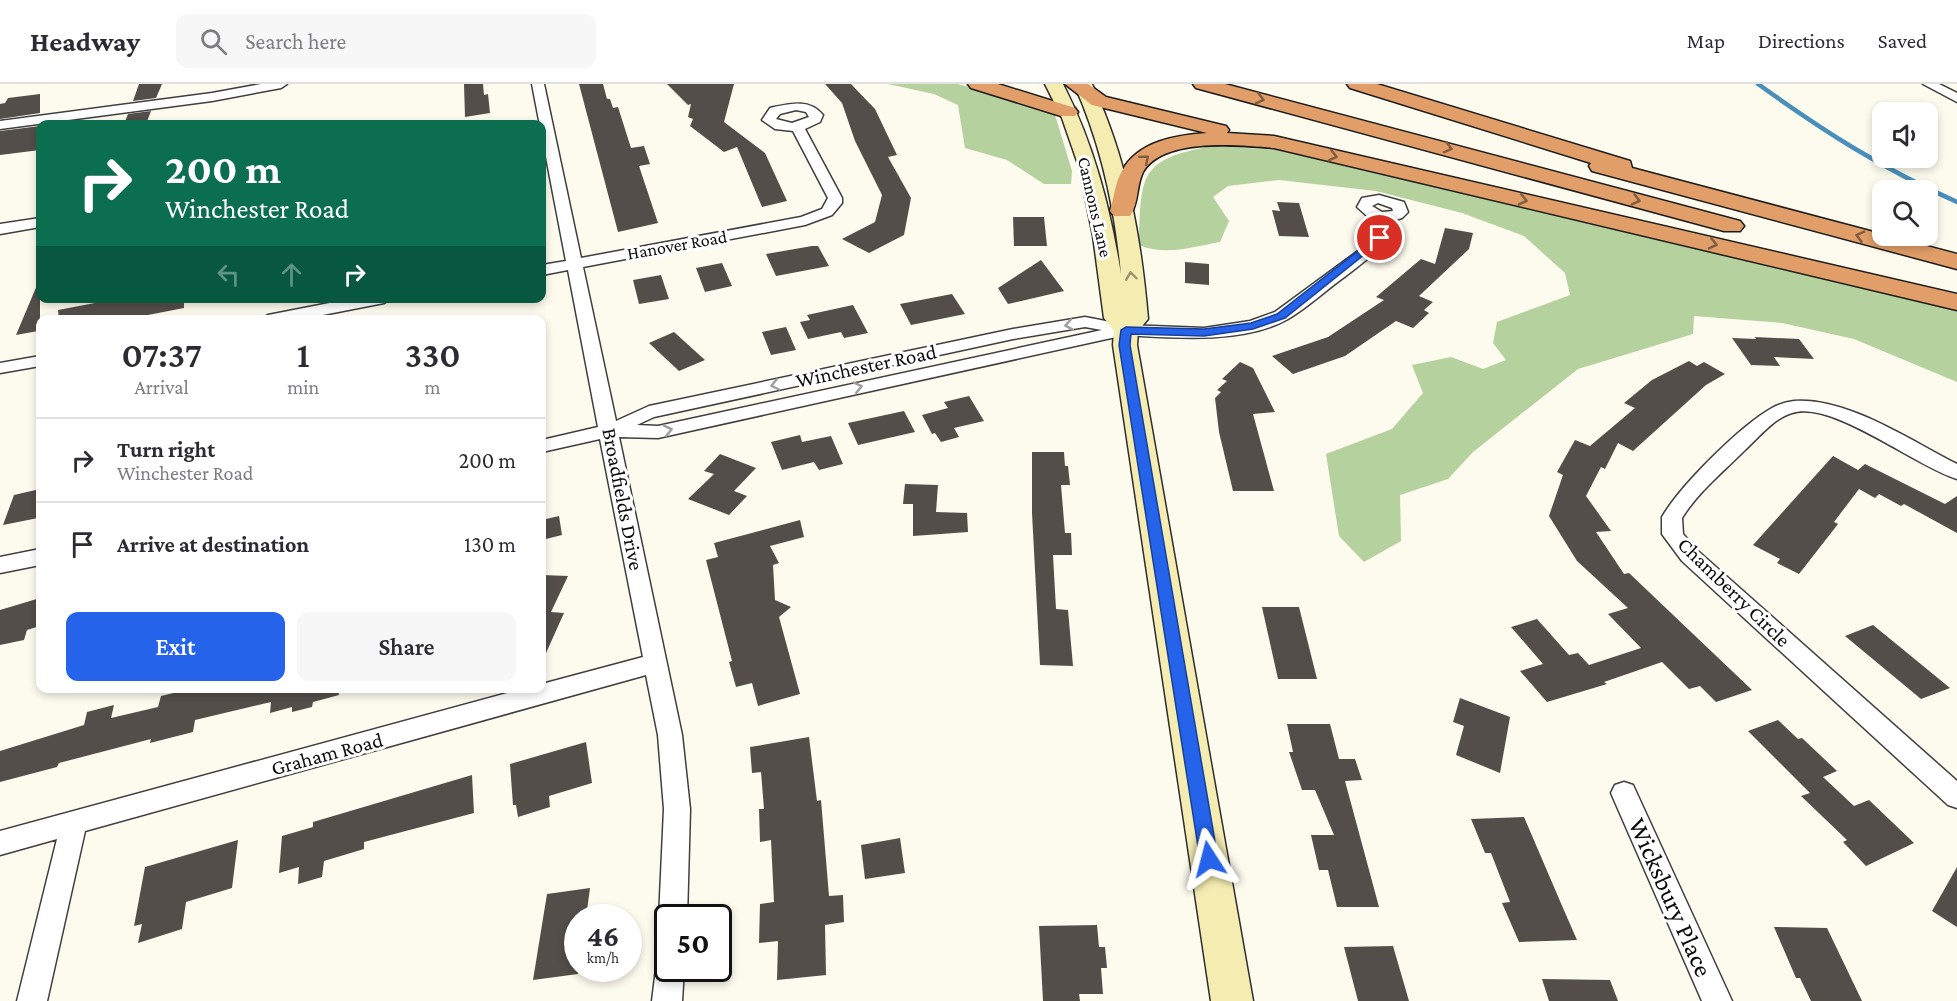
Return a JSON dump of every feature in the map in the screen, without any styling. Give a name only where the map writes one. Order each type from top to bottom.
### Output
[{"type":"highway","points":[[978,84],[1068,112]]},
{"type":"highway","points":[[1203,84],[1438,145],[1957,289]]},
{"type":"highway","points":[[1275,84],[1782,214],[1957,262]]},
{"type":"highway","points":[[1357,84],[1782,214]]},
{"type":"highway","points":[[1006,91],[1071,86],[1100,101],[1957,302]]},
{"type":"highway","points":[[1123,212],[1133,169],[1151,153],[1170,144],[1229,138],[1274,142]]},
{"type":"main road","name":"Cannons Lane","points":[[1071,86],[1068,112],[1089,167],[1116,318],[1126,330]]},
{"type":"main road","name":"Cannons Lane","points":[[1071,86],[1110,148],[1123,212],[1136,320],[1126,330],[1125,345],[1232,1001]]},
{"type":"main road","points":[[1099,214],[1123,212]]},
{"type":"street","points":[[38,120],[212,97],[281,84]]},
{"type":"street","name":"Broadfields Drive","points":[[538,84],[543,120]]},
{"type":"street","points":[[1929,84],[1957,98]]},
{"type":"street","points":[[0,125],[36,120]]},
{"type":"street","name":"Hanover Road","points":[[546,269],[812,219],[832,208],[835,198],[797,127]]},
{"type":"street","name":"Broadfields Drive","points":[[546,145],[575,264],[670,735],[677,809],[674,904]]},
{"type":"street","name":"Winchester Road","points":[[546,445],[610,431],[649,412],[950,348],[1085,322],[1126,330],[1204,333],[1253,326],[1281,316],[1380,238],[1386,217]]},
{"type":"street","points":[[0,229],[36,224]]},
{"type":"street","points":[[294,315],[358,303]]},
{"type":"street","name":"Winchester Road","points":[[610,431],[658,432],[1126,330]]},
{"type":"street","points":[[950,348],[962,364]]},
{"type":"street","points":[[0,368],[36,362]]},
{"type":"street","points":[[813,377],[822,395]]},
{"type":"street","name":"Chamberry Circle","points":[[1957,472],[1842,416],[1810,407],[1797,406],[1777,412],[1758,427],[1684,502],[1672,516],[1670,527],[1674,537],[1690,556],[1957,797]]},
{"type":"street","points":[[0,565],[36,557]]},
{"type":"street","name":"Graham Road","points":[[0,843],[655,663]]},
{"type":"street","name":"Wicksbury Place","points":[[1624,793],[1717,1001]]},
{"type":"street","points":[[32,1001],[74,823]]},
{"type":"street","points":[[668,1001],[669,982]]},
{"type":"green space","points":[[888,84],[958,84],[1028,103],[1055,115],[1072,171],[1071,184],[1044,184],[1007,160],[965,148],[958,105],[934,94]]},
{"type":"green space","points":[[1213,146],[1281,150],[1957,308],[1957,382],[1854,339],[1782,323],[1694,316],[1693,334],[1578,369],[1473,452],[1448,479],[1400,495],[1401,541],[1364,562],[1339,536],[1326,454],[1392,429],[1423,393],[1412,365],[1451,357],[1483,369],[1506,360],[1493,343],[1497,322],[1570,295],[1565,273],[1524,236],[1462,213],[1376,191],[1279,180],[1228,186],[1213,197],[1229,221],[1220,242],[1169,250],[1139,245],[1141,202],[1149,174],[1157,165],[1170,157]]},
{"type":"building","points":[[139,84],[162,84],[156,98],[133,101]]},
{"type":"building","points":[[464,84],[483,84],[484,95],[488,94],[490,113],[465,117]]},
{"type":"building","points":[[579,84],[603,84],[607,99],[610,99],[613,108],[618,107],[631,148],[644,146],[650,164],[639,166],[658,223],[618,232]]},
{"type":"building","points":[[667,84],[734,84],[724,122],[765,153],[787,201],[762,207],[737,147],[724,152],[690,126],[693,119],[688,117],[691,104],[688,105]]},
{"type":"building","points":[[825,84],[851,84],[875,109],[897,155],[888,157],[911,198],[904,235],[869,253],[842,239],[875,222],[882,195],[855,141],[842,103]]},
{"type":"building","points":[[40,94],[40,113],[0,119],[0,104],[5,103],[8,98]]},
{"type":"building","points":[[151,111],[148,120],[126,120],[128,114]]},
{"type":"building","points":[[36,126],[36,150],[0,155],[0,131]]},
{"type":"building","points":[[1277,202],[1299,203],[1309,237],[1279,236],[1272,210],[1280,211]]},
{"type":"building","points":[[1013,217],[1044,217],[1047,246],[1014,246]]},
{"type":"building","points":[[1445,228],[1473,233],[1469,249],[1419,296],[1433,302],[1424,310],[1429,313],[1413,328],[1396,321],[1345,356],[1293,374],[1272,356],[1328,337],[1384,300],[1376,297],[1421,259],[1435,264]]},
{"type":"building","points":[[818,246],[829,266],[776,276],[766,254]]},
{"type":"building","points":[[1041,260],[1064,291],[1008,304],[998,288]]},
{"type":"building","points":[[1185,262],[1209,264],[1209,285],[1185,283]]},
{"type":"building","points":[[722,263],[732,286],[705,292],[696,268]]},
{"type":"building","points":[[661,275],[669,299],[639,304],[633,280]]},
{"type":"building","points":[[36,288],[36,303],[40,303],[40,315],[36,315],[36,331],[16,335]]},
{"type":"building","points":[[952,294],[965,314],[911,325],[900,304]]},
{"type":"building","points":[[95,303],[184,303],[184,308],[148,315],[58,315],[58,310]]},
{"type":"building","points":[[853,305],[868,333],[844,338],[841,332],[808,339],[800,322],[810,320],[807,315]]},
{"type":"building","points":[[786,327],[796,350],[771,355],[762,332]]},
{"type":"building","points":[[674,332],[705,360],[679,371],[649,343]]},
{"type":"building","points":[[1755,337],[1799,339],[1814,359],[1774,357],[1780,366],[1751,365],[1732,338],[1756,339]]},
{"type":"building","points":[[1689,361],[1697,366],[1704,362],[1725,374],[1706,385],[1633,451],[1618,443],[1605,469],[1601,467],[1586,496],[1611,531],[1596,532],[1624,574],[1629,573],[1752,690],[1716,702],[1700,686],[1689,689],[1662,662],[1604,682],[1607,684],[1547,702],[1520,671],[1543,664],[1511,627],[1537,619],[1569,655],[1578,653],[1589,665],[1641,648],[1608,614],[1628,608],[1577,561],[1549,516],[1563,475],[1557,472],[1575,440],[1590,446],[1635,408],[1624,403],[1652,380]]},
{"type":"building","points":[[1240,362],[1253,368],[1275,412],[1253,414],[1274,491],[1233,491],[1219,432],[1215,398],[1221,392],[1217,390],[1227,381],[1222,379]]},
{"type":"building","points":[[969,396],[984,421],[954,428],[959,437],[941,442],[935,433],[932,434],[922,415],[948,408],[944,402]]},
{"type":"building","points":[[904,411],[915,432],[858,445],[848,423]]},
{"type":"building","points":[[800,435],[802,442],[831,436],[843,464],[819,470],[814,462],[782,470],[771,442]]},
{"type":"building","points":[[1032,452],[1064,452],[1065,466],[1068,466],[1070,485],[1061,485],[1065,533],[1071,533],[1072,555],[1053,555],[1056,609],[1068,610],[1073,666],[1040,665],[1032,513]]},
{"type":"building","points":[[720,454],[756,468],[734,491],[747,496],[729,515],[688,499],[714,474],[704,471]]},
{"type":"building","points":[[1833,456],[1858,470],[1865,464],[1945,504],[1957,496],[1957,533],[1904,504],[1901,506],[1879,494],[1875,498],[1859,489],[1834,522],[1838,524],[1799,574],[1777,563],[1780,559],[1753,545]]},
{"type":"building","points":[[905,484],[938,485],[936,512],[967,513],[968,532],[913,536],[913,504],[903,504]]},
{"type":"building","points":[[36,490],[36,518],[3,525],[14,495]]},
{"type":"building","points":[[559,516],[562,535],[546,539],[546,519]]},
{"type":"building","points":[[800,520],[804,537],[770,546],[779,563],[773,565],[775,600],[791,607],[779,617],[800,694],[758,706],[752,683],[736,687],[729,662],[732,661],[706,560],[718,557],[714,543]]},
{"type":"building","points":[[546,575],[568,576],[551,612],[564,613],[546,653]]},
{"type":"building","points":[[36,599],[36,627],[27,630],[24,640],[0,645],[0,610]]},
{"type":"building","points":[[1262,607],[1299,607],[1317,679],[1278,679]]},
{"type":"building","points":[[1873,625],[1950,688],[1921,699],[1845,636]]},
{"type":"building","points":[[173,693],[339,693],[339,695],[313,702],[312,707],[292,712],[292,707],[270,713],[271,702],[195,720],[193,732],[150,743],[151,739],[59,763],[57,767],[0,782],[0,751],[84,725],[87,712],[114,705],[111,718],[158,707],[161,696]]},
{"type":"building","points":[[1460,698],[1510,717],[1500,773],[1456,755],[1464,726],[1453,722]]},
{"type":"building","points":[[1778,720],[1798,739],[1802,738],[1837,771],[1823,777],[1854,806],[1869,800],[1914,843],[1866,866],[1843,842],[1847,840],[1801,796],[1810,793],[1748,731]]},
{"type":"building","points":[[1287,724],[1330,724],[1339,759],[1355,759],[1362,780],[1345,781],[1379,907],[1337,907],[1328,870],[1319,870],[1311,835],[1334,835],[1315,790],[1302,790],[1289,752],[1293,752]]},
{"type":"building","points":[[809,737],[817,801],[821,800],[829,896],[843,895],[844,922],[825,925],[826,975],[777,980],[778,941],[759,943],[760,904],[774,902],[771,840],[760,842],[759,809],[764,809],[761,772],[752,773],[750,747]]},
{"type":"building","points":[[586,742],[592,783],[549,796],[550,807],[518,817],[516,805],[513,805],[510,764]]},
{"type":"building","points":[[472,775],[474,813],[364,842],[364,849],[324,861],[322,877],[298,884],[299,867],[279,873],[282,836],[313,827],[313,822]]},
{"type":"building","points":[[1524,817],[1577,940],[1519,942],[1502,903],[1510,902],[1491,853],[1485,853],[1471,819]]},
{"type":"building","points":[[900,838],[905,873],[865,879],[861,845]]},
{"type":"building","points":[[238,840],[232,888],[186,902],[182,929],[138,943],[142,924],[134,926],[145,867]]},
{"type":"building","points":[[1957,867],[1957,927],[1932,911]]},
{"type":"building","points":[[590,888],[588,904],[564,904],[564,976],[533,980],[547,894]]},
{"type":"building","points":[[1097,925],[1099,947],[1105,947],[1107,968],[1101,968],[1103,994],[1079,994],[1080,1001],[1043,1001],[1039,926]]},
{"type":"building","points":[[1774,927],[1827,928],[1862,1001],[1811,1001],[1800,978],[1796,978]]},
{"type":"building","points":[[1393,946],[1409,1001],[1358,1001],[1344,947]]},
{"type":"building","points":[[1542,979],[1610,980],[1618,1001],[1549,1001]]},
{"type":"waterway","points":[[1758,84],[1854,148],[1903,176],[1957,202]]},
{"type":"route","points":[[1209,859],[1125,345],[1126,330],[1204,333],[1253,326],[1281,316],[1364,254],[1380,238]]}]
